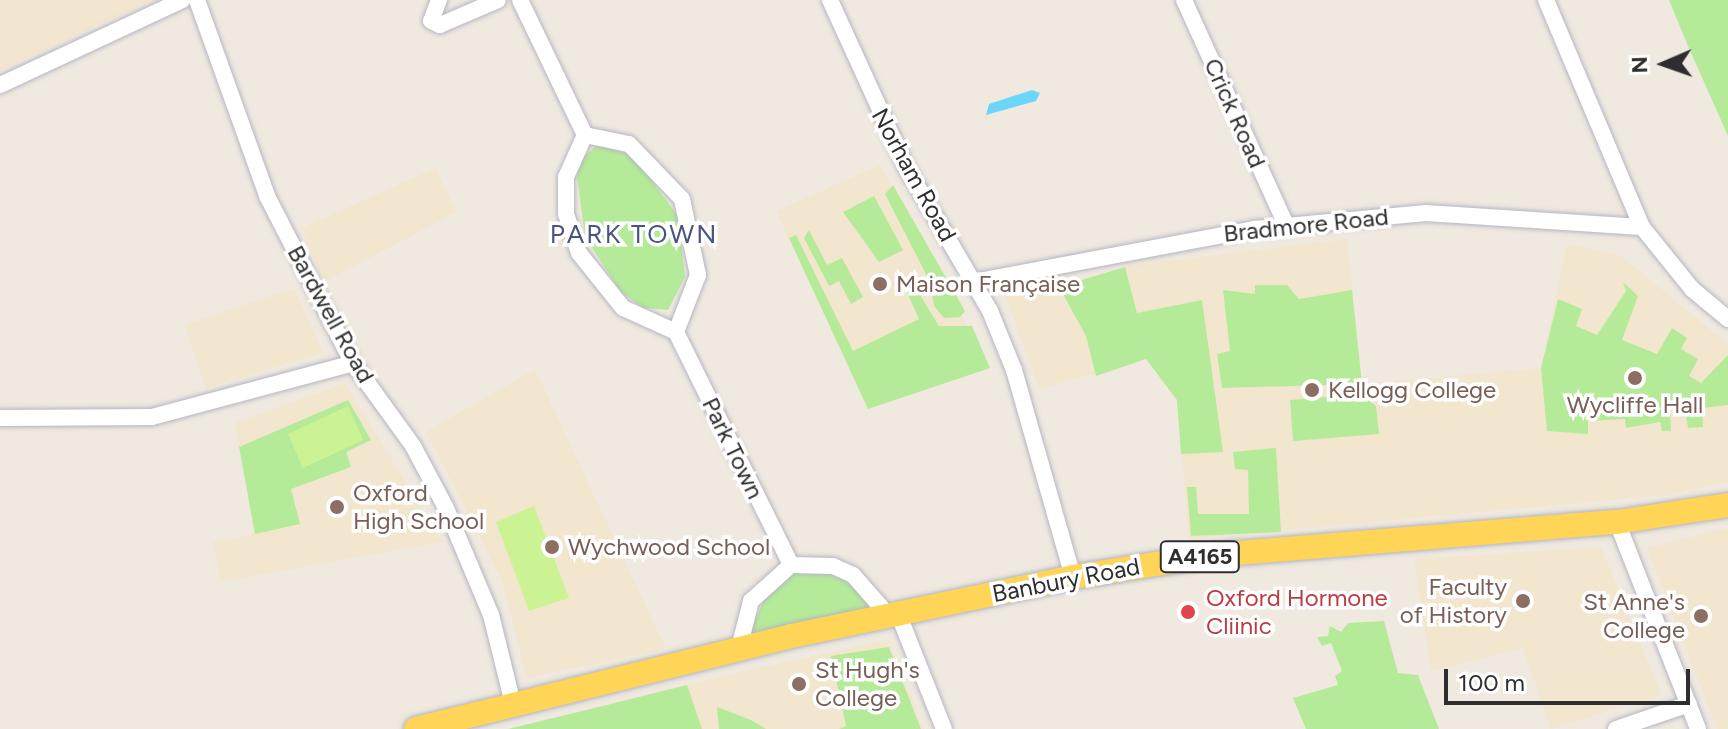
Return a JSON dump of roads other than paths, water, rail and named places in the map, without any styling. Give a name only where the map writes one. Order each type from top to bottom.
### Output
[{"type":"main road","name":"Banbury Road","points":[[416,729],[514,708],[739,648],[1073,577],[1243,552],[1617,522],[1728,505]]},
{"type":"street","points":[[0,85],[182,0]]},
{"type":"street","name":"Bardwell Road","points":[[197,0],[267,196],[353,363],[413,446],[446,508],[491,615],[514,708]]},
{"type":"street","points":[[439,0],[431,21],[440,25],[498,0]]},
{"type":"street","points":[[520,0],[585,135]]},
{"type":"street","name":"Norham Road","points":[[830,0],[906,167],[974,282],[1014,370],[1073,577]]},
{"type":"street","name":"Crick Road","points":[[1184,0],[1286,225]]},
{"type":"street","points":[[1546,0],[1642,227],[1692,289],[1728,319]]},
{"type":"street","points":[[585,135],[629,144],[682,199],[698,275],[676,332],[623,308],[579,253],[566,214],[566,177],[585,135]]},
{"type":"street","name":"Bradmore Road","points":[[974,282],[1286,225],[1426,213],[1642,227]]},
{"type":"street","name":"Park Town","points":[[676,332],[791,565]]},
{"type":"street","points":[[0,418],[152,417],[353,363]]},
{"type":"street","points":[[1617,522],[1698,729]]},
{"type":"street","points":[[739,648],[751,601],[791,565],[833,566],[853,575],[893,614],[944,729]]},
{"type":"street","points":[[1616,729],[1689,704]]},
{"type":"water","points":[[1032,90],[1040,93],[1036,101],[986,115],[989,104]]},
{"type":"place","name":"Maison Française","points":[[880,284]]},
{"type":"place","name":"Wycliffe Hall","points":[[1635,378]]},
{"type":"place","name":"Kellogg College","points":[[1312,390]]},
{"type":"place","name":"Oxford High School","points":[[337,507]]},
{"type":"place","name":"Wychwood School","points":[[552,547]]},
{"type":"place","name":"Faculty of History","points":[[1523,601]]},
{"type":"place","name":"Oxford Hormone Cliinic","points":[[1188,612]]},
{"type":"place","name":"St Anne's College","points":[[1701,616]]},
{"type":"place","name":"St Hugh's College","points":[[799,684]]},
{"type":"district","name":"PARK TOWN","points":[[634,235]]}]
